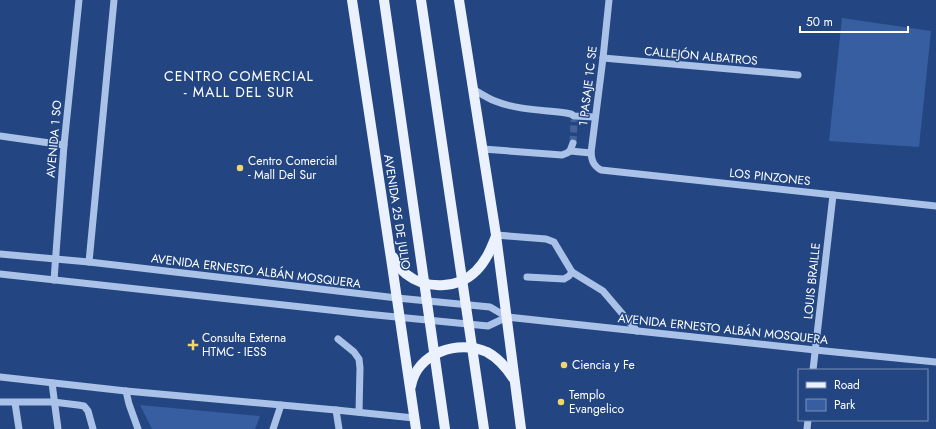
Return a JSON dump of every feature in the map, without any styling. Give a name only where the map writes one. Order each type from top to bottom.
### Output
[{"type":"main road","name":"AVENIDA 25 DE JULIO","points":[[352,0],[416,429]]},
{"type":"main road","points":[[421,0],[484,429]]},
{"type":"main road","points":[[459,0],[496,235],[521,429]]},
{"type":"main road","name":"AVENIDA 25 DE JULIO","points":[[384,1],[445,429]]},
{"type":"main road","points":[[391,254],[406,274],[417,280],[441,286],[454,284],[466,279],[476,272],[490,251],[496,235]]},
{"type":"main road","points":[[410,390],[412,379],[419,368],[438,352],[451,348],[476,348],[488,353],[507,369],[515,381]]},
{"type":"street","name":"AVENIDA 1 SO","points":[[54,280],[64,145],[79,0]]},
{"type":"street","points":[[89,262],[114,0]]},
{"type":"street","name":"1 PASAJE 1C SE","points":[[591,153],[609,0]]},
{"type":"street","name":"CALLEJÓN ALBATROS","points":[[603,58],[798,75]]},
{"type":"street","points":[[473,88],[494,100],[508,105],[566,112],[571,114],[574,118],[595,117]]},
{"type":"street","points":[[0,136],[64,145]]},
{"type":"street","points":[[483,149],[562,155],[567,154],[570,151],[572,143]]},
{"type":"street","points":[[570,151],[591,153]]},
{"type":"street","name":"LOS PINZONES","points":[[591,153],[594,165],[601,170],[936,206]]},
{"type":"street","name":"LOUIS BRAILLE","points":[[813,369],[832,195]]},
{"type":"street","points":[[496,235],[554,242],[572,272],[603,291],[637,331]]},
{"type":"street","name":"AVENIDA ERNESTO ALBÁN MOSQUERA","points":[[0,254],[89,262],[490,308],[507,317],[936,362]]},
{"type":"street","points":[[528,277],[564,279],[572,272]]},
{"type":"street","points":[[0,274],[400,318],[488,326],[507,317]]},
{"type":"street","points":[[338,339],[354,352],[359,359],[358,412]]},
{"type":"street","points":[[0,378],[414,418]]},
{"type":"street","points":[[52,383],[58,429]]},
{"type":"street","points":[[126,391],[138,429]]},
{"type":"street","points":[[0,402],[54,402],[78,404],[84,406],[88,411],[94,429]]},
{"type":"street","points":[[15,403],[19,429]]},
{"type":"street","points":[[273,429],[281,406]]},
{"type":"street","points":[[336,410],[338,429]]},
{"type":"green space","points":[[842,18],[931,31],[919,147],[829,141]]},
{"type":"green space","points":[[140,405],[260,416],[255,429],[152,429]]},
{"type":"tunnel","points":[[573,143],[574,120]]},
{"type":"place","name":"Centro Comercial - Mall Del Sur","points":[[240,168]]},
{"type":"place","name":"Consulta Externa HTMC - IESS","points":[[193,345]]},
{"type":"place","name":"Ciencia y Fe","points":[[564,365]]},
{"type":"place","name":"Templo Evangelico","points":[[561,402]]},
{"type":"district","name":"CENTRO COMERCIAL - MALL DEL SUR","points":[[239,84]]}]
